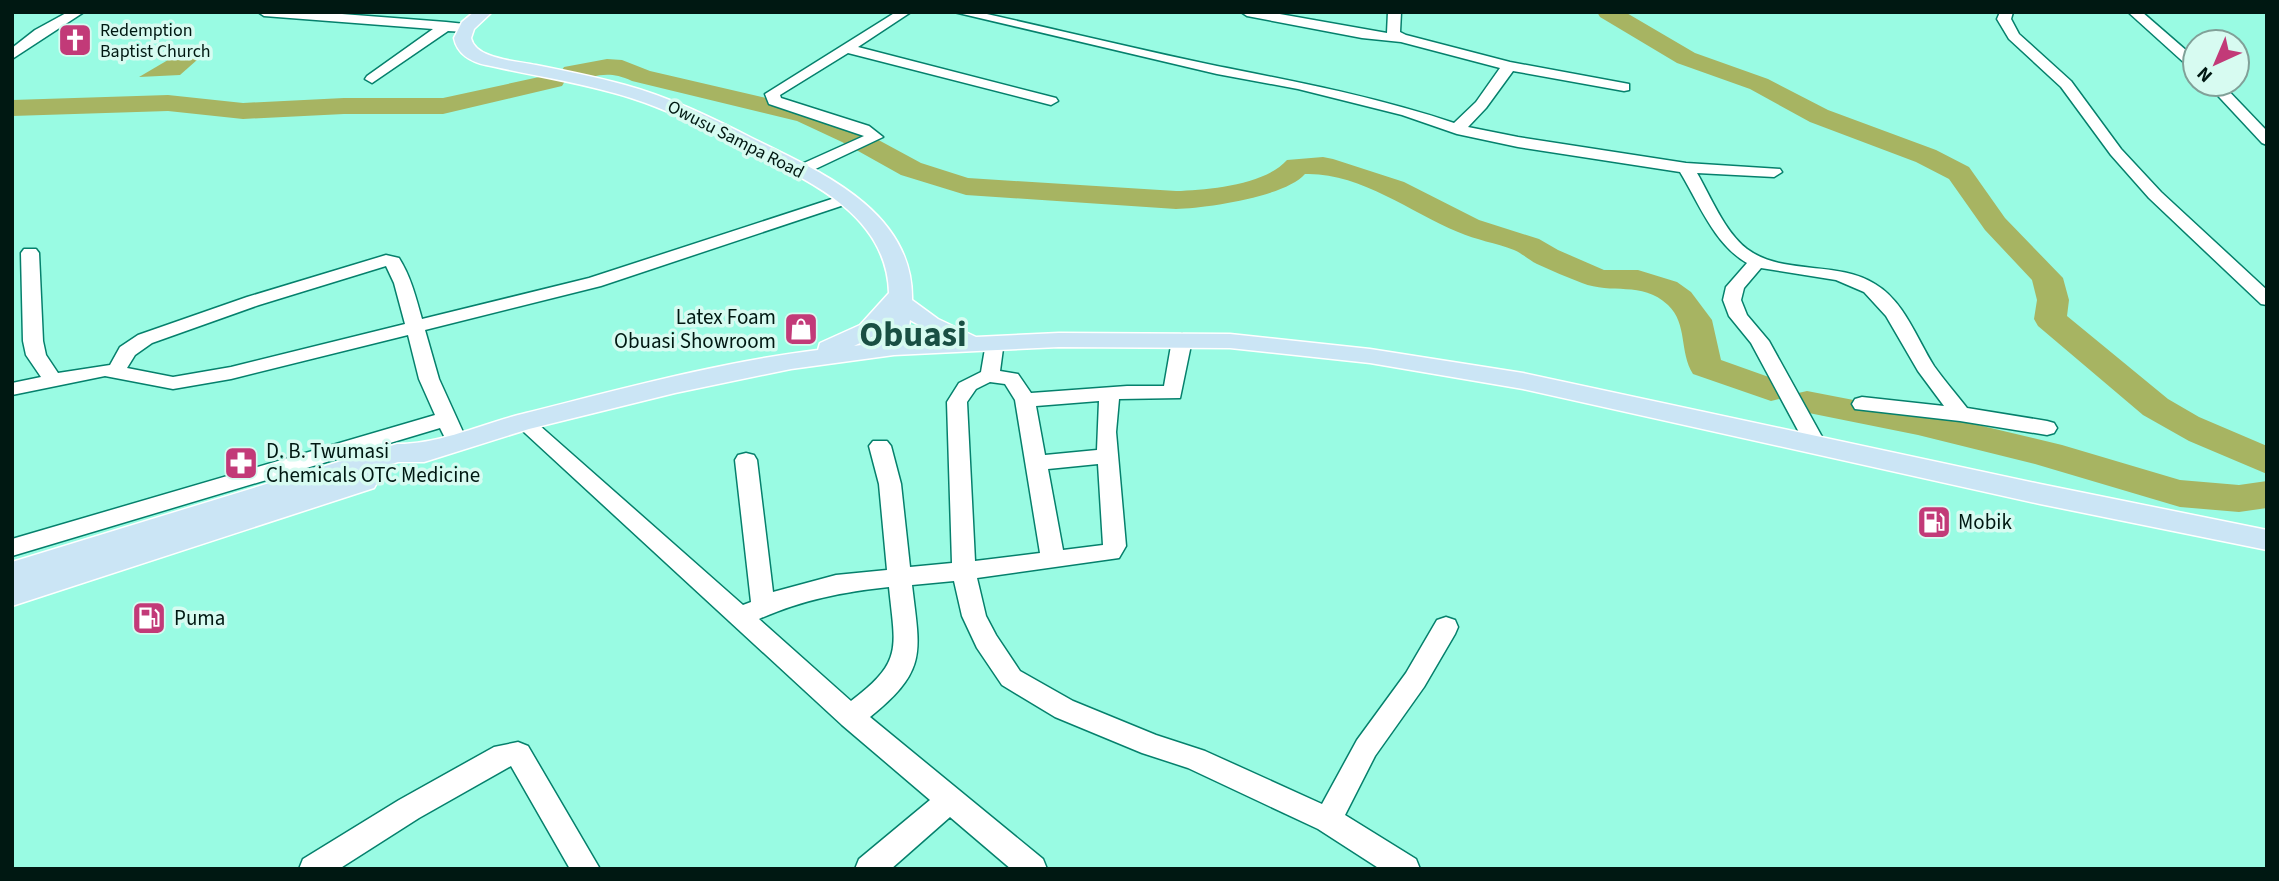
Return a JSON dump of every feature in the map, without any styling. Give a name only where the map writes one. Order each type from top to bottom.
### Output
[{"type":"main road","points":[[456,27],[484,12]]},
{"type":"main road","name":"Owusu Sampa Road","points":[[456,27],[463,46],[470,53],[486,60],[618,89],[661,102],[801,170],[847,199],[884,238],[896,263],[901,298],[894,348]]},
{"type":"main road","points":[[791,361],[868,330],[901,298],[924,320],[981,342]]},
{"type":"main road","points":[[12,595],[404,468],[424,453],[523,422],[674,385],[791,361],[894,348],[981,342],[1182,340],[1279,346],[1441,366],[1627,402],[2040,494],[2267,540]]},
{"type":"main road","points":[[12,573],[384,457],[408,451],[424,453]]},
{"type":"street","points":[[12,55],[40,33],[78,12]]},
{"type":"street","points":[[264,12],[456,27]]},
{"type":"street","points":[[801,170],[875,137],[864,128],[809,113],[772,99],[772,94],[905,12]]},
{"type":"street","points":[[960,12],[1217,70],[1309,87],[1407,112],[1457,129],[1583,154],[1686,168],[1774,172]]},
{"type":"street","points":[[1247,12],[1362,34],[1401,38],[1509,66],[1624,87]]},
{"type":"street","points":[[1395,12],[1392,27],[1394,34],[1401,38]]},
{"type":"street","points":[[2007,12],[2004,19],[2014,36],[2066,84],[2124,161],[2209,248],[2267,300]]},
{"type":"street","points":[[2134,12],[2181,53]]},
{"type":"street","points":[[372,79],[456,27]]},
{"type":"street","points":[[845,48],[1051,102]]},
{"type":"street","points":[[1457,129],[1480,105],[1509,66]]},
{"type":"street","points":[[2227,98],[2267,140]]},
{"type":"street","points":[[1686,168],[1728,237],[1741,253],[1758,261],[1829,273],[1855,280],[1871,288],[1898,322],[1928,371],[1961,414]]},
{"type":"street","points":[[12,389],[88,372],[116,371],[160,382],[187,382],[595,282],[847,199]]},
{"type":"street","points":[[30,253],[33,341],[36,355],[53,380]]},
{"type":"street","points":[[116,371],[127,351],[145,340],[377,261],[393,262],[403,283],[429,379],[457,443]]},
{"type":"street","points":[[1758,261],[1735,287],[1732,300],[1738,316],[1759,341],[1815,444]]},
{"type":"street","points":[[1025,400],[1110,393],[1173,393],[1182,340]]},
{"type":"street","points":[[981,342],[990,376]]},
{"type":"street","points":[[1053,560],[1025,400],[1011,378],[990,376],[971,382],[964,387],[957,402],[964,571],[974,616],[986,641],[1011,678],[1064,709],[1151,745],[1195,759],[1328,820],[1406,869]]},
{"type":"street","points":[[740,617],[763,605],[836,584],[964,571],[1114,550],[1106,432],[1110,393]]},
{"type":"street","points":[[1862,404],[1961,414],[2047,428]]},
{"type":"street","points":[[12,548],[446,419]]},
{"type":"street","points":[[523,422],[851,717],[1033,869]]},
{"type":"street","points":[[851,717],[896,678],[904,665],[907,648],[890,484],[880,446]]},
{"type":"street","points":[[1037,463],[1108,456]]},
{"type":"street","points":[[746,460],[763,605]]},
{"type":"street","points":[[1328,820],[1366,748],[1415,680],[1446,627]]},
{"type":"street","points":[[313,869],[504,755],[518,754],[586,869]]},
{"type":"street","points":[[869,869],[950,800]]},
{"type":"shaded area","points":[[185,50],[206,52],[180,75],[139,77]]},
{"type":"waterway","points":[[1608,12],[1686,58],[1759,84],[1819,116],[1926,156],[1959,173],[1995,224],[2047,278],[2053,300],[2050,319],[2129,388],[2170,417],[2267,461]]},
{"type":"waterway","points":[[573,72],[607,66],[622,67],[641,76],[749,104],[804,115],[851,136],[911,169],[966,186],[1176,200],[1210,199],[1273,182],[1290,174],[1297,166],[1323,165],[1394,188],[1469,226],[1528,245],[1547,257],[1600,279],[1638,279],[1666,289],[1680,299],[1696,320],[1705,366],[1771,390]]},
{"type":"waterway","points":[[12,108],[168,103],[243,111],[344,106],[443,106],[553,81]]},
{"type":"waterway","points":[[1807,402],[1957,432],[2062,458],[2180,494],[2239,499],[2267,494]]},
{"type":"place","name":"Redemption Baptist Church","points":[[75,40]]},
{"type":"place","name":"Latex Foam Obuasi Showroom","points":[[801,329]]},
{"type":"place","name":"D. B. Twumasi Chemicals OTC Medicine","points":[[241,463]]},
{"type":"place","name":"Mobik","points":[[1934,522]]},
{"type":"place","name":"Puma","points":[[149,618]]},
{"type":"district","name":"Obuasi","points":[[913,334]]}]
